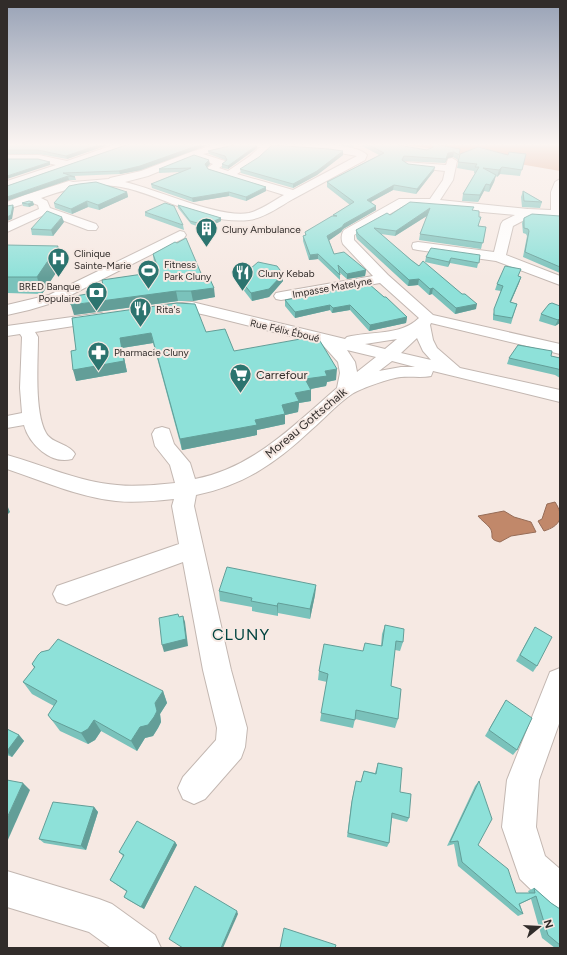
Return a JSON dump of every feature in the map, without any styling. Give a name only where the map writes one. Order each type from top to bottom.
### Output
[{"type":"street","points":[[7,206],[53,189]]},
{"type":"street","points":[[148,189],[209,211],[241,217],[251,216],[266,210],[303,189]]},
{"type":"street","points":[[275,189],[293,194]]},
{"type":"street","points":[[433,203],[442,189]]},
{"type":"street","points":[[558,189],[559,214],[528,214],[403,201],[348,233],[348,241],[425,322],[560,349]]},
{"type":"street","points":[[29,197],[43,203],[45,210]]},
{"type":"street","points":[[484,209],[507,224]]},
{"type":"street","points":[[7,228],[45,210],[92,227]]},
{"type":"street","points":[[507,224],[528,214]]},
{"type":"street","points":[[499,257],[507,224]]},
{"type":"street","points":[[7,310],[24,307],[54,298],[180,235]]},
{"type":"street","points":[[418,246],[499,257],[560,281]]},
{"type":"street","name":"Impasse Matelyne","points":[[281,296],[383,278]]},
{"type":"street","name":"Rue Félix Éboué","points":[[149,311],[178,307],[192,308],[560,396]]},
{"type":"street","points":[[7,331],[113,316]]},
{"type":"street","points":[[328,340],[370,340],[386,338],[402,334],[425,322]]},
{"type":"street","points":[[425,322],[424,337],[428,348],[435,357],[457,372]]},
{"type":"street","name":"Moreau Gottschalk","points":[[7,462],[97,490],[141,494],[202,486],[220,480],[257,464],[288,441],[425,322]]},
{"type":"street","points":[[25,329],[30,337],[31,417],[38,436],[52,448],[65,454]]},
{"type":"street","points":[[328,340],[343,354],[348,362],[349,372],[346,390]]},
{"type":"street","points":[[346,390],[385,375],[401,372],[457,372]]},
{"type":"street","points":[[7,422],[31,417]]},
{"type":"street","points":[[162,434],[165,446],[180,463],[187,488],[183,506],[217,670],[232,728],[230,747],[194,788]]},
{"type":"street","points":[[66,594],[192,550]]},
{"type":"street","points":[[560,682],[523,780],[519,828],[532,868],[560,892]]},
{"type":"street","points":[[7,889],[98,917],[142,948]]},
{"type":"shaded area","points":[[555,502],[560,512],[559,520],[557,524],[544,531],[538,521],[542,519],[547,504]]},
{"type":"shaded area","points":[[504,511],[514,517],[531,522],[536,532],[511,536],[500,542],[494,540],[492,538],[490,528],[478,516]]},
{"type":"building","points":[[7,189],[31,189],[7,197]]},
{"type":"building","points":[[67,189],[116,189],[127,192],[98,205],[87,201],[71,209],[54,203]]},
{"type":"building","points":[[164,189],[263,189],[246,197],[229,192],[192,198]]},
{"type":"building","points":[[336,189],[388,189],[367,200],[376,206],[344,224],[342,227],[327,236],[334,254],[344,252],[366,270],[347,274],[338,265],[340,275],[318,254],[310,255],[303,236],[306,235],[305,232],[332,216],[337,216],[333,215],[354,202]]},
{"type":"building","points":[[466,189],[484,189],[480,195],[463,194]]},
{"type":"building","points":[[523,191],[542,202],[524,201]]},
{"type":"building","points":[[29,201],[33,202],[28,204],[22,203]]},
{"type":"building","points":[[410,202],[474,207],[472,210],[479,211],[479,217],[481,217],[478,226],[486,227],[483,243],[420,234],[430,208],[396,231],[374,228],[419,266],[423,261],[462,294],[465,294],[477,304],[456,308],[433,288],[430,289],[419,279],[409,280],[358,234],[356,230],[387,213],[390,215]]},
{"type":"building","points":[[165,203],[174,206],[183,225],[145,212]]},
{"type":"building","points":[[13,205],[11,215],[7,217],[7,206]]},
{"type":"building","points":[[178,205],[221,218],[205,225],[190,221]]},
{"type":"building","points":[[47,211],[62,217],[51,230],[31,229]]},
{"type":"building","points":[[532,214],[560,216],[560,267],[525,252],[529,231],[528,229],[524,228],[524,218]]},
{"type":"building","points":[[186,238],[203,278],[209,277],[214,288],[176,291],[71,305],[70,297],[104,291],[102,280],[143,274],[141,268],[157,265],[153,254]]},
{"type":"building","points":[[7,245],[58,246],[37,277],[7,277]]},
{"type":"building","points":[[431,248],[480,255],[479,263],[451,258],[449,262],[426,257]]},
{"type":"building","points":[[258,262],[277,266],[283,274],[269,289],[251,293],[234,272],[250,269]]},
{"type":"building","points":[[505,266],[521,269],[518,276],[521,277],[510,302],[517,304],[512,318],[494,315],[494,309],[503,286],[497,284]]},
{"type":"building","points":[[369,284],[384,297],[386,297],[407,317],[370,325],[350,305],[333,308],[330,305],[295,312],[285,300]]},
{"type":"building","points":[[177,303],[195,304],[206,332],[225,329],[234,351],[317,336],[337,369],[325,371],[327,376],[305,379],[311,390],[295,393],[299,401],[282,405],[285,414],[255,420],[257,425],[180,439],[151,333],[120,338],[124,361],[73,370],[71,351],[76,350],[72,318]]},
{"type":"building","points":[[552,303],[560,306],[560,318],[558,320],[541,314],[549,304]]},
{"type":"building","points":[[518,345],[552,351],[551,356],[560,358],[560,370],[509,358]]},
{"type":"building","points":[[227,567],[316,585],[310,609],[278,603],[277,606],[251,601],[252,598],[219,591]]},
{"type":"building","points":[[178,614],[179,617],[183,616],[186,639],[162,645],[159,618]]},
{"type":"building","points":[[385,625],[404,629],[403,642],[396,641],[391,686],[401,689],[398,719],[356,710],[355,720],[321,713],[328,674],[319,671],[324,644],[363,651],[365,643],[382,646]]},
{"type":"building","points":[[535,627],[552,637],[537,666],[520,655]]},
{"type":"building","points":[[58,639],[163,691],[155,703],[157,711],[154,717],[148,725],[140,727],[131,741],[94,720],[88,729],[81,733],[52,720],[48,715],[57,701],[23,682],[35,667],[32,664],[38,655],[41,652],[49,650]]},
{"type":"building","points":[[506,700],[532,718],[517,750],[489,730]]},
{"type":"building","points":[[7,729],[19,735],[7,751]]},
{"type":"building","points":[[378,763],[402,768],[400,792],[411,794],[409,818],[392,813],[389,843],[348,833],[356,781],[361,782],[364,771],[376,774]]},
{"type":"building","points":[[7,780],[23,783],[7,818]]},
{"type":"building","points":[[479,781],[492,819],[478,845],[508,869],[516,893],[535,893],[534,888],[560,909],[560,945],[548,935],[536,896],[519,904],[523,914],[462,862],[458,841],[450,842]]},
{"type":"building","points":[[53,802],[94,807],[81,846],[39,839]]},
{"type":"building","points":[[137,821],[175,842],[141,907],[124,897],[127,891],[110,880],[124,855],[119,852]]},
{"type":"building","points":[[195,886],[237,911],[221,948],[183,948],[169,939]]},
{"type":"building","points":[[284,928],[336,945],[335,948],[280,948]]},
{"type":"place","name":"Cluny Ambulance","points":[[207,248]]},
{"type":"place","name":"Clinique Sainte-Marie","points":[[59,278]]},
{"type":"place","name":"Fitness Park Cluny","points":[[148,290]]},
{"type":"place","name":"Cluny Kebab","points":[[243,292]]},
{"type":"place","name":"BRED Banque Populaire","points":[[96,312]]},
{"type":"place","name":"Rita's","points":[[140,328]]},
{"type":"place","name":"Pharmacie Cluny","points":[[98,372]]},
{"type":"place","name":"Carrefour","points":[[241,394]]},
{"type":"district","name":"CLUNY","points":[[241,634]]}]
